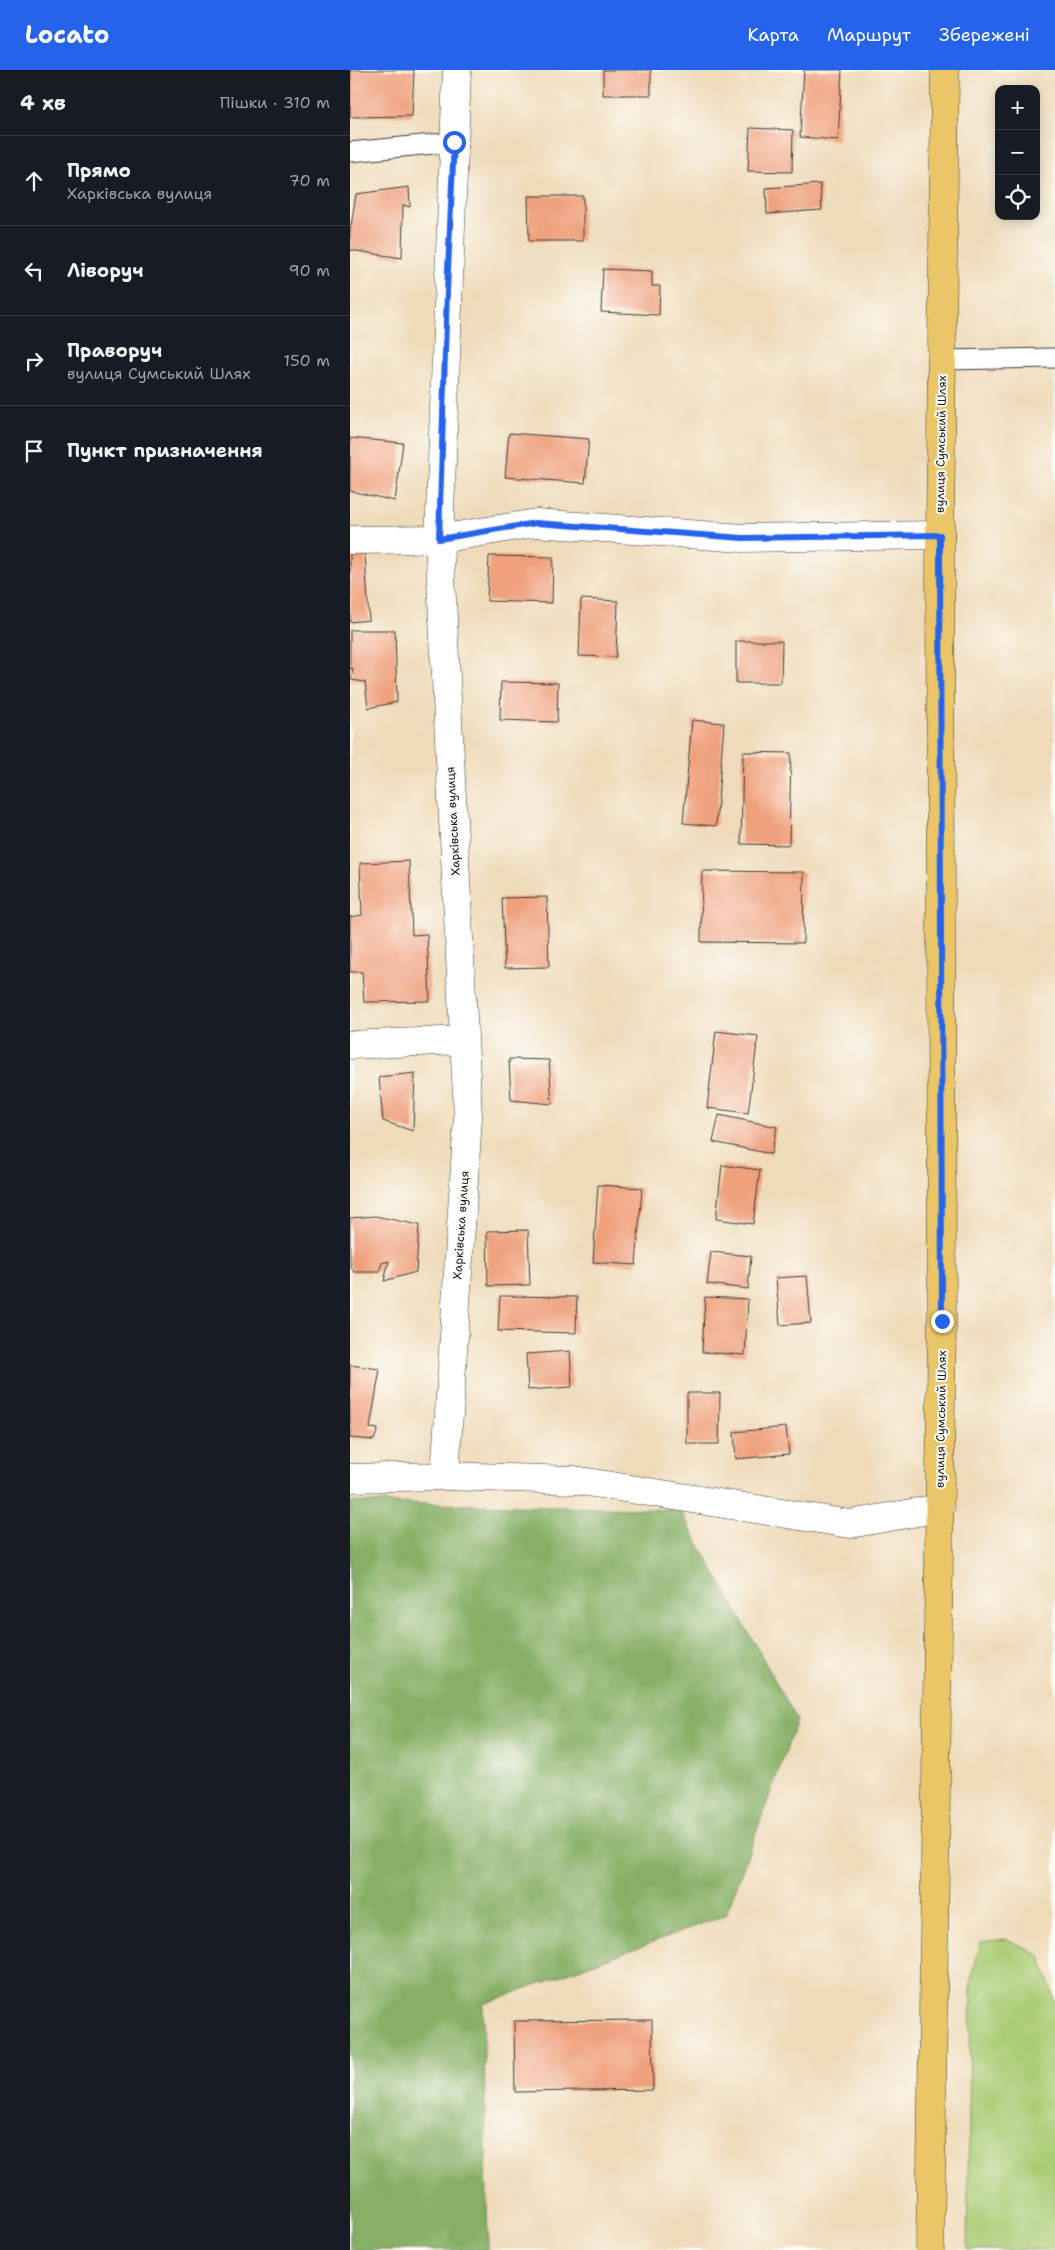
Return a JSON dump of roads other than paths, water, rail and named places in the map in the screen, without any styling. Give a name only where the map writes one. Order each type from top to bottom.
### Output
[{"type":"main road","name":"вулиця Сумський Шлях","points":[[930,2250],[942,1301],[940,535],[945,70]]},
{"type":"street","name":"Харківська вулиця","points":[[445,1476],[468,1117],[439,539],[447,291],[457,70]]},
{"type":"street","points":[[350,540],[439,539],[536,523],[743,538],[940,535]]},
{"type":"street","points":[[350,1045],[464,1040]]},
{"type":"street","points":[[350,1478],[445,1476],[574,1480],[850,1524],[940,1508]]},
{"type":"lane","points":[[350,152],[454,142]]},
{"type":"lane","points":[[943,360],[1055,358]]}]
